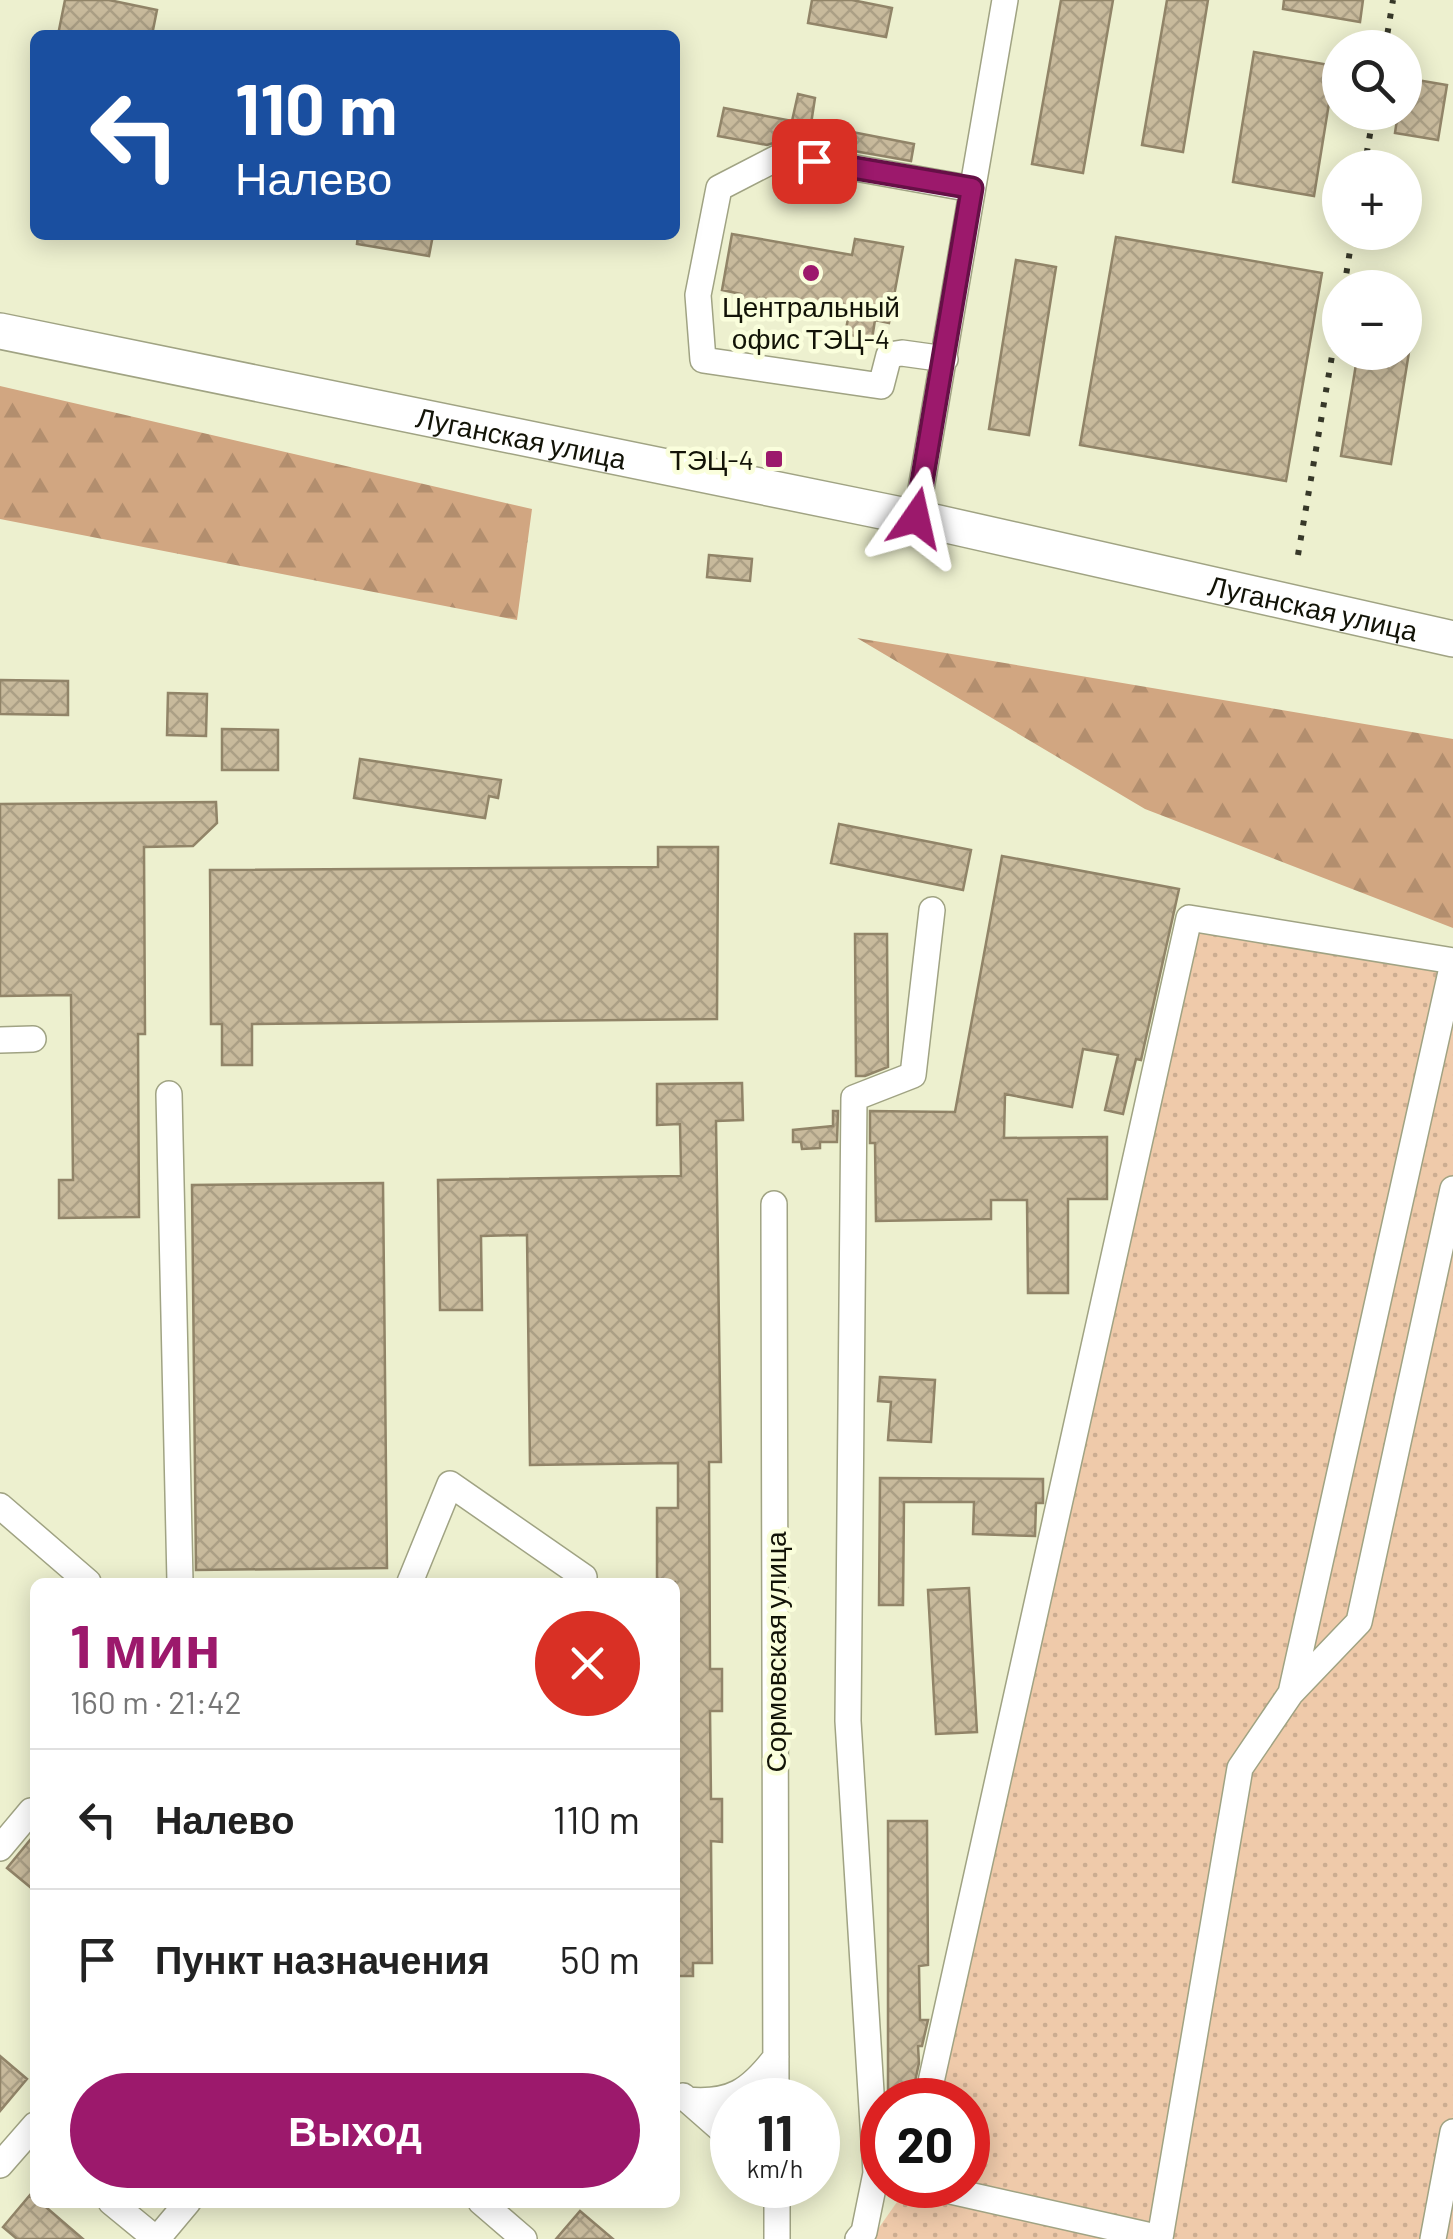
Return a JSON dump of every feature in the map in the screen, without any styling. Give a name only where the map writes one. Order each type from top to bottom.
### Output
[{"type":"highway","name":"Луганская улица","points":[[0,332],[916,518],[1453,639]]},
{"type":"street","points":[[916,518],[1005,0]]},
{"type":"street","points":[[945,359],[896,352],[889,355],[881,386],[703,360],[698,295],[718,188],[784,156],[972,188]]},
{"type":"street","points":[[872,2078],[848,1722],[854,1098],[913,1075],[932,910]]},
{"type":"street","points":[[932,2078],[1190,918],[1453,962],[1291,1693]]},
{"type":"street","points":[[0,1040],[33,1039]]},
{"type":"street","points":[[169,1094],[180,1578]]},
{"type":"street","points":[[990,2200],[1162,2239],[1240,1768],[1291,1693],[1359,1622],[1453,1189]]},
{"type":"street","name":"Сормовская улица","points":[[774,1204],[776,2078]]},
{"type":"street","points":[[412,1578],[450,1484],[584,1577]]},
{"type":"street","points":[[0,1506],[83,1578]]},
{"type":"street","points":[[0,1848],[30,1812]]},
{"type":"street","points":[[681,2095],[720,2101],[759,2079],[776,2057]]},
{"type":"street","points":[[681,2095],[710,2120]]},
{"type":"street","points":[[1432,2239],[1453,2132]]},
{"type":"street","points":[[0,2166],[30,2136]]},
{"type":"street","points":[[118,2208],[156,2239],[183,2208]]},
{"type":"street","points":[[488,2208],[524,2239]]},
{"type":"street","points":[[777,2208],[777,2239]]},
{"type":"street","points":[[858,2239],[864,2232],[870,2208]]},
{"type":"shaded area","points":[[1195,928],[1453,973],[1453,2239],[871,2239],[893,2208],[990,2208],[990,2078],[935,2078]]},
{"type":"green space","points":[[0,386],[532,509],[517,620],[0,519]]},
{"type":"green space","points":[[857,638],[1453,739],[1453,928],[1145,809]]},
{"type":"building","points":[[65,0],[109,0],[157,10],[153,30],[59,30]]},
{"type":"building","points":[[812,0],[852,0],[892,8],[886,37],[808,23]]},
{"type":"building","points":[[1061,0],[1113,0],[1083,173],[1032,164]]},
{"type":"building","points":[[1167,0],[1208,0],[1183,152],[1142,145]]},
{"type":"building","points":[[1284,0],[1363,0],[1360,22],[1283,9]]},
{"type":"building","points":[[1254,52],[1322,64],[1325,130],[1314,196],[1233,182]]},
{"type":"building","points":[[1422,81],[1447,85],[1438,140],[1395,133],[1422,130]]},
{"type":"building","points":[[798,94],[815,98],[811,124],[914,144],[911,161],[786,139],[767,145],[718,136],[724,108],[792,121]]},
{"type":"building","name":"Центральный офис ТЭЦ-4","points":[[732,234],[852,255],[855,239],[903,247],[889,323],[875,320],[872,339],[845,334],[849,314],[760,298],[757,314],[737,311],[741,294],[722,290]]},
{"type":"building","points":[[1116,237],[1322,273],[1286,481],[1080,445]]},
{"type":"building","points":[[357,240],[432,240],[429,256],[357,244]]},
{"type":"building","points":[[1016,260],[1056,267],[1029,435],[989,429]]},
{"type":"building","points":[[1355,370],[1406,370],[1391,464],[1341,456]]},
{"type":"building","points":[[709,555],[752,559],[750,581],[707,577]]},
{"type":"building","points":[[0,680],[68,681],[68,715],[0,714]]},
{"type":"building","points":[[168,693],[207,694],[206,736],[167,735]]},
{"type":"building","points":[[222,729],[278,730],[278,770],[222,770]]},
{"type":"building","points":[[360,759],[501,780],[498,798],[489,796],[485,818],[354,798]]},
{"type":"building","points":[[216,802],[217,823],[193,846],[144,847],[145,1034],[138,1034],[139,1217],[59,1218],[59,1180],[73,1180],[71,995],[0,996],[0,804]]},
{"type":"building","points":[[839,824],[971,850],[963,890],[831,863]]},
{"type":"building","points":[[658,847],[718,847],[717,1019],[252,1024],[252,1065],[222,1065],[222,1024],[211,1024],[210,870],[658,867]]},
{"type":"building","points":[[1002,856],[1179,889],[1141,1060],[1136,1059],[1123,1114],[1105,1110],[1118,1055],[1083,1049],[1072,1107],[1005,1094],[1004,1138],[1107,1137],[1107,1199],[1068,1199],[1068,1293],[1028,1293],[1027,1200],[991,1200],[991,1219],[876,1221],[875,1143],[870,1143],[870,1111],[955,1112]]},
{"type":"building","points":[[855,934],[887,934],[888,1067],[865,1076],[856,1076]]},
{"type":"building","points":[[742,1083],[743,1120],[716,1121],[721,1462],[709,1462],[710,1669],[722,1669],[722,1711],[710,1711],[711,1799],[722,1799],[722,1842],[711,1841],[712,1963],[693,1963],[693,1976],[680,1976],[680,1578],[657,1578],[657,1508],[678,1508],[678,1463],[530,1465],[527,1235],[481,1236],[482,1310],[440,1310],[438,1180],[681,1176],[680,1124],[657,1125],[657,1084]]},
{"type":"building","points":[[833,1111],[838,1111],[837,1142],[820,1142],[820,1148],[802,1149],[801,1142],[793,1142],[793,1130],[833,1126]]},
{"type":"building","points":[[383,1183],[387,1568],[196,1570],[192,1185]]},
{"type":"building","points":[[880,1377],[935,1380],[931,1442],[888,1440],[891,1402],[878,1401]]},
{"type":"building","points":[[880,1478],[1043,1479],[1043,1503],[1036,1503],[1035,1536],[973,1534],[974,1502],[904,1502],[903,1605],[879,1605]]},
{"type":"building","points":[[969,1588],[977,1732],[936,1734],[928,1590]]},
{"type":"building","points":[[888,1821],[927,1821],[928,1965],[919,1966],[920,2020],[928,2020],[922,2046],[918,2046],[916,2078],[888,2078]]},
{"type":"building","points":[[30,1840],[30,1887],[7,1868]]},
{"type":"building","points":[[0,2056],[27,2079],[0,2111]]},
{"type":"building","points":[[30,2195],[30,2208],[47,2208],[83,2239],[17,2239],[3,2227]]},
{"type":"building","points":[[580,2211],[613,2239],[556,2239]]},
{"type":"railway","points":[[1388,30],[1393,0]]},
{"type":"railway","points":[[1367,150],[1371,130]]},
{"type":"railway","points":[[1347,270],[1350,250]]},
{"type":"railway","points":[[1298,555],[1330,370]]},
{"type":"place","name":"Центральный офис ТЭЦ-4","points":[[811,273]]},
{"type":"place","name":"ТЭЦ-4","points":[[774,459]]},
{"type":"route","points":[[814,161],[972,188],[916,518]]}]
